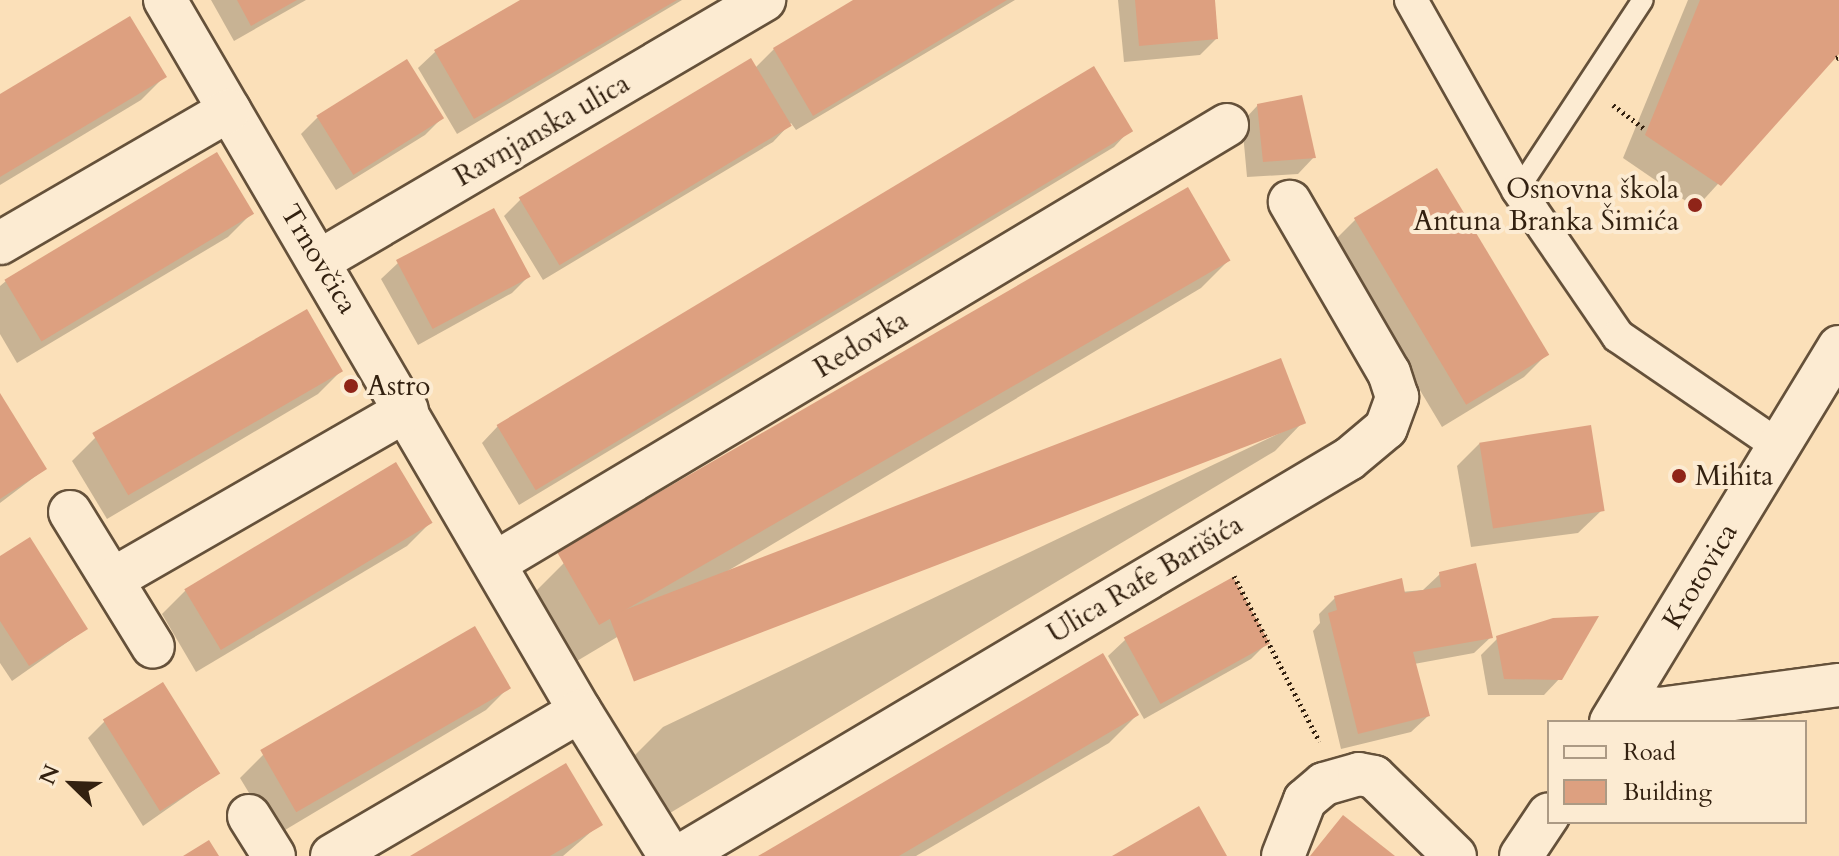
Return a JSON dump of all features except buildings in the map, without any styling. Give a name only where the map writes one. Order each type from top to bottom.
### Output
[{"type":"street","name":"Trnovčica","points":[[165,0],[321,260],[580,711],[670,856]]},
{"type":"street","name":"Ravnjanska ulica","points":[[321,260],[764,0]]},
{"type":"street","points":[[1411,0],[1518,190],[1618,336],[1777,445]]},
{"type":"street","points":[[0,243],[229,110]]},
{"type":"street","name":"Redovka","points":[[495,563],[1227,125]]},
{"type":"street","name":"Ulica Rafe Barišića","points":[[680,856],[1370,444],[1386,428],[1397,397],[1290,202]]},
{"type":"street","name":"Krotovica","points":[[1617,712],[1839,347]]},
{"type":"street","points":[[113,579],[407,410]]},
{"type":"street","points":[[70,512],[153,647]]},
{"type":"street","points":[[1617,712],[1839,685]]},
{"type":"street","points":[[332,856],[580,711]]},
{"type":"street","points":[[1283,856],[1305,800],[1341,776],[1374,777],[1455,856]]},
{"type":"street","points":[[249,816],[274,856]]},
{"type":"street","points":[[1521,856],[1547,817]]},
{"type":"lane","points":[[1518,190],[1643,0]]},
{"type":"path","points":[[1587,85],[1646,130]]},
{"type":"path","points":[[1212,538],[1341,776]]},
{"type":"place","name":"Osnovna škola Antuna Branka Šimića","points":[[1695,205]]},
{"type":"place","name":"Astro","points":[[351,386]]},
{"type":"place","name":"Mihita","points":[[1679,476]]}]
